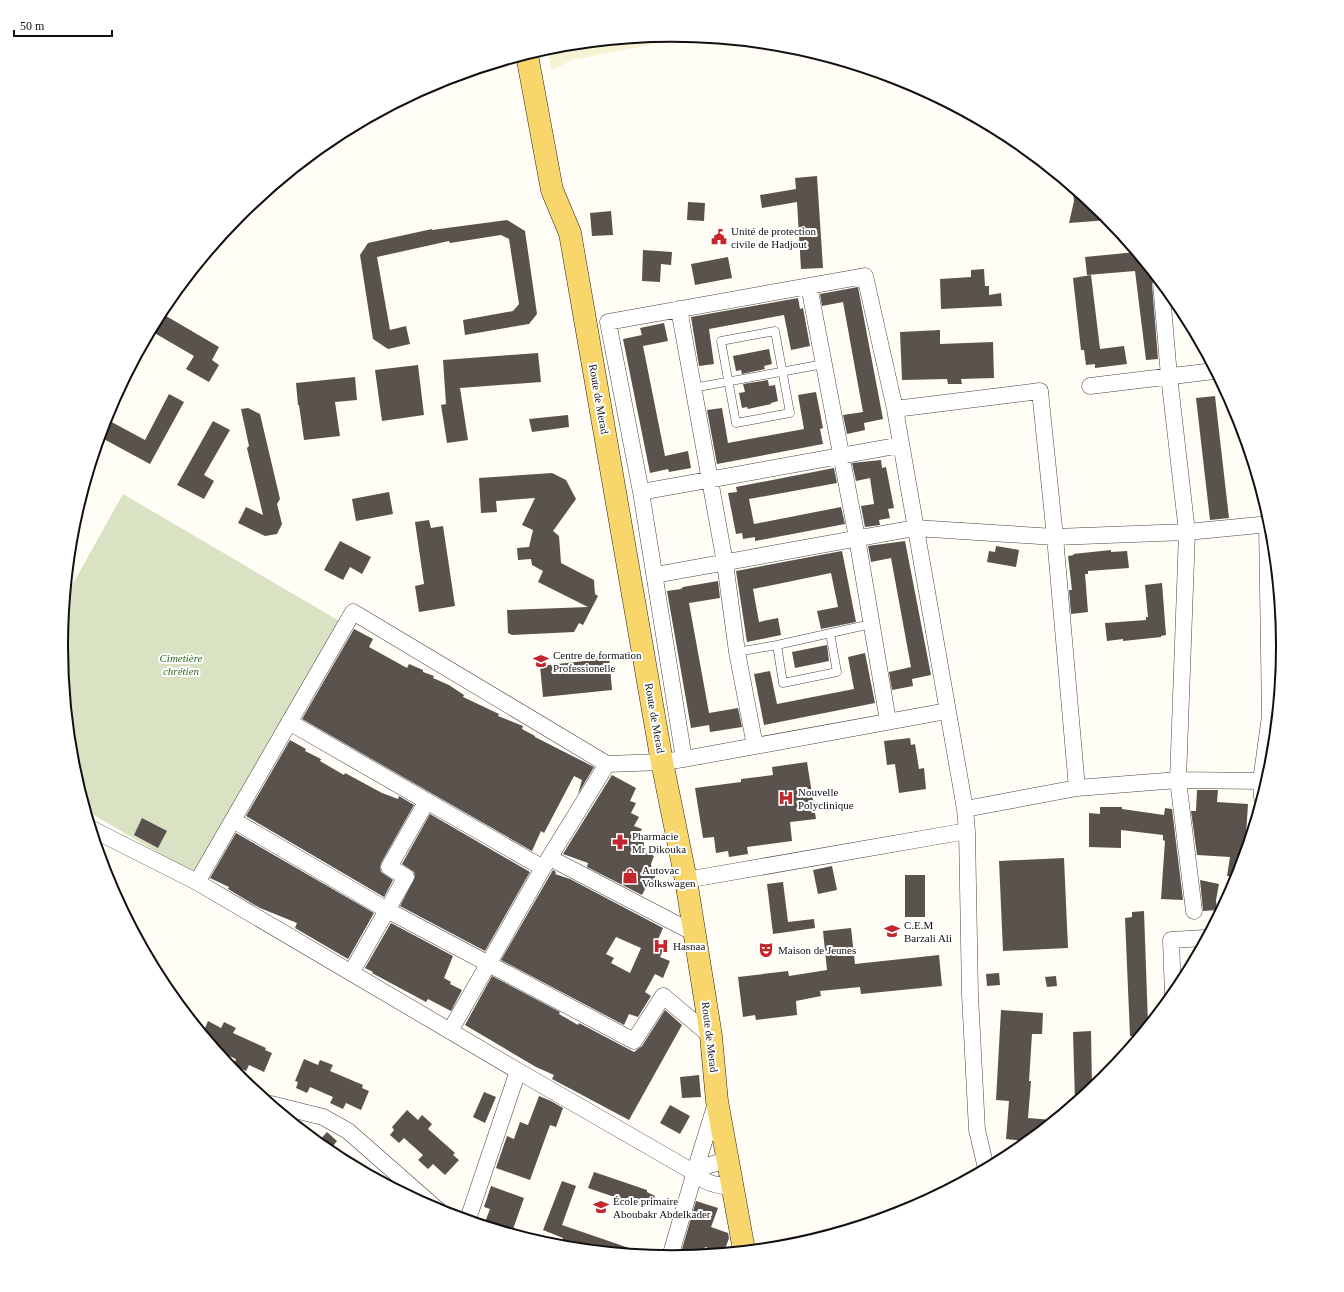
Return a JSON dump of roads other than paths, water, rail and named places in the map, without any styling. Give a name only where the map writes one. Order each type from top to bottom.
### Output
[{"type":"main road","name":"Route de Merad","points":[[528,60],[552,190],[570,233],[662,762],[686,880],[711,1036],[717,1101],[743,1246]]},
{"type":"street","points":[[684,759],[641,492],[608,322],[865,276],[895,409],[965,809],[967,831],[970,995],[977,1130],[985,1162]]},
{"type":"street","points":[[809,286],[857,538],[888,721]]},
{"type":"street","points":[[1162,293],[1169,376],[1187,532],[1178,780],[1194,912]]},
{"type":"street","points":[[679,309],[725,562],[737,652],[755,746]]},
{"type":"street","points":[[1090,386],[1210,371]]},
{"type":"street","points":[[895,409],[1040,391],[1056,537],[1077,788]]},
{"type":"street","points":[[641,492],[901,445]]},
{"type":"street","points":[[655,575],[915,528],[1056,537],[1187,532],[1263,525]]},
{"type":"street","points":[[1270,560],[1273,707]]},
{"type":"street","points":[[198,882],[353,612],[607,764],[662,762],[684,759],[947,711]]},
{"type":"street","points":[[289,722],[428,802],[546,863],[694,933]]},
{"type":"street","points":[[450,1031],[546,863],[607,764]]},
{"type":"street","points":[[965,809],[1077,788],[1178,780],[1258,789]]},
{"type":"street","points":[[351,973],[406,877],[390,867],[428,802]]},
{"type":"street","points":[[233,820],[387,910],[634,1041],[663,996],[711,1036]]},
{"type":"street","points":[[686,880],[967,831]]},
{"type":"street","points":[[98,832],[198,882],[518,1071],[695,1173],[700,1178],[711,1184],[733,1188]]},
{"type":"street","points":[[1173,984],[1171,940],[1200,938]]},
{"type":"street","points":[[469,1215],[518,1071]]},
{"type":"street","points":[[672,1250],[717,1101]]},
{"type":"street","points":[[283,1107],[323,1117],[348,1131],[421,1195]]},
{"type":"street","points":[[695,1173],[702,1167],[728,1160]]},
{"type":"lane","points":[[775,331],[790,413],[736,423],[729,382],[721,341],[775,331]]},
{"type":"lane","points":[[693,388],[824,364]]},
{"type":"lane","points":[[737,652],[777,645],[871,624]]},
{"type":"lane","points":[[777,645],[783,683],[837,672],[830,633]]},
{"type":"place","name":"Unité de protection civile de Hadjout","points":[[719,237]]},
{"type":"place","name":"Centre de formation Professionelle","points":[[541,661]]},
{"type":"place","name":"Nouvelle Polyclinique","points":[[786,798]]},
{"type":"place","name":"Pharmacie Mr Dikouka","points":[[620,842]]},
{"type":"place","name":"Autovac Volkswagen","points":[[630,876]]},
{"type":"place","name":"C.E.M Barzali Ali","points":[[892,931]]},
{"type":"place","name":"Hasnaa","points":[[661,946]]},
{"type":"place","name":"Maison de Jeunes","points":[[766,950]]},
{"type":"place","name":"École primaire Aboubakr Abdelkader","points":[[601,1207]]},
{"type":"park label","name":"Cimetière chrétien","points":[[181,664]]}]
